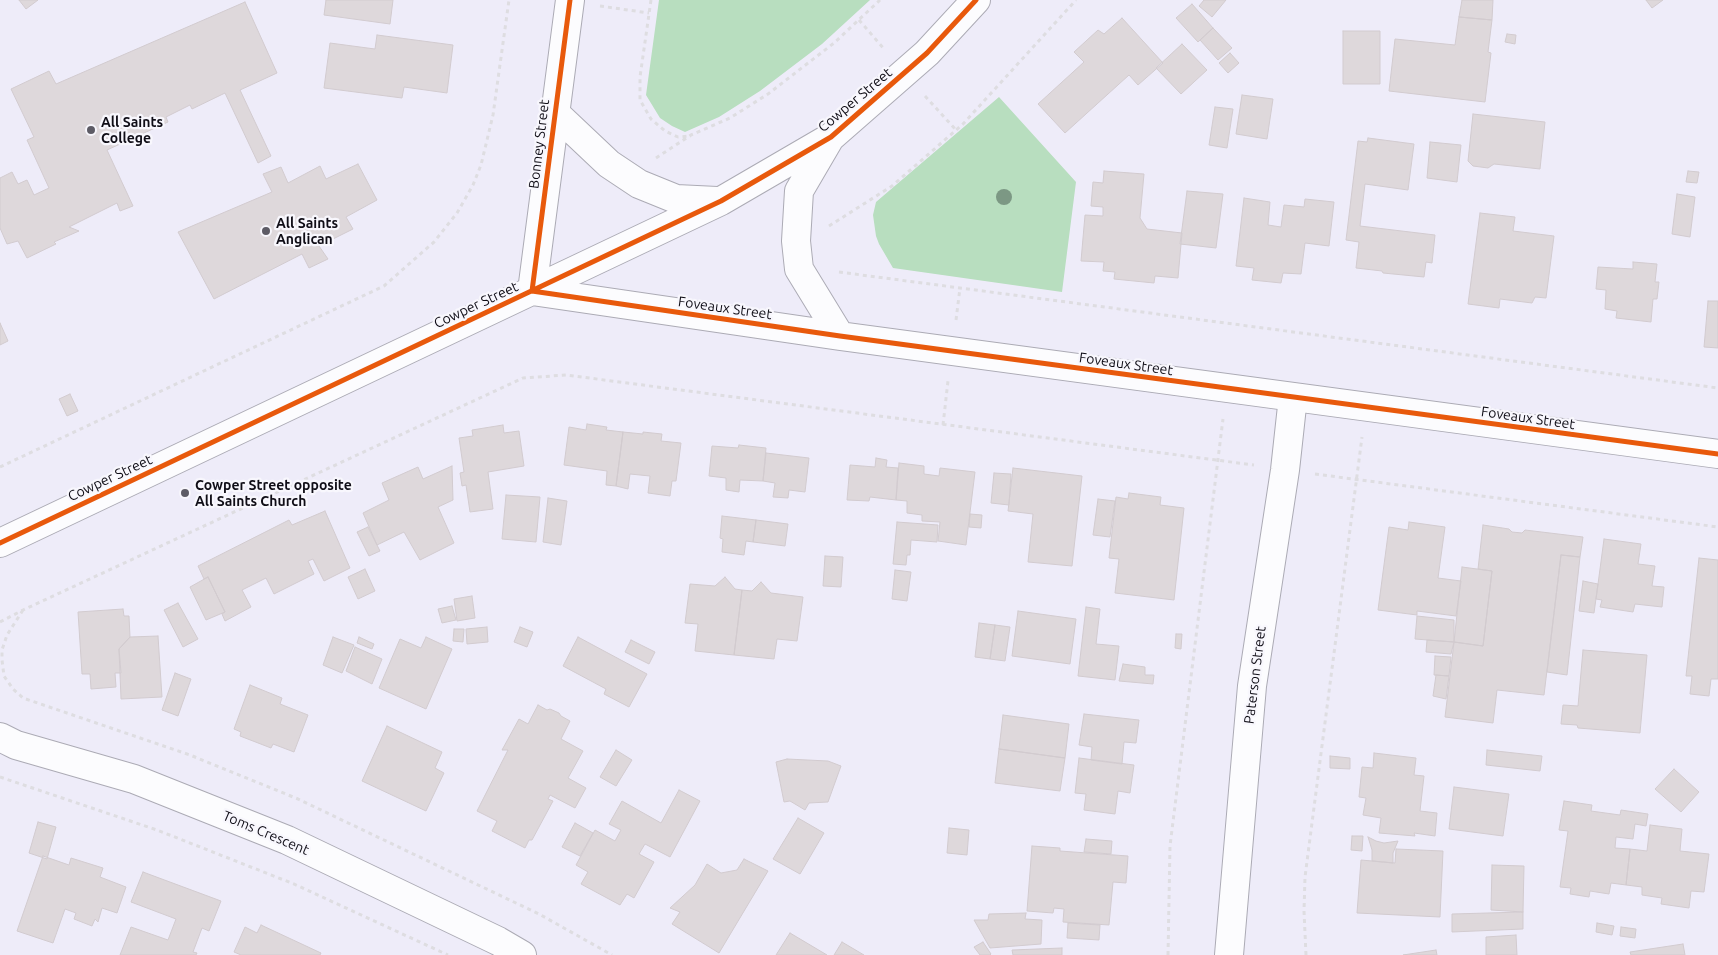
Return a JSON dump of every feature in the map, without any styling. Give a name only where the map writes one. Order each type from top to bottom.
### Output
[{"type":"street","name":"Bonney Street","points":[[532,291],[570,0]]},
{"type":"street","name":"Cowper Street","points":[[0,543],[721,201],[831,137],[927,53],[976,0]]},
{"type":"street","points":[[555,113],[609,164],[639,184],[676,199],[721,201]]},
{"type":"street","points":[[831,137],[799,190],[797,247],[799,270],[840,336]]},
{"type":"street","name":"Foveaux Street","points":[[532,291],[840,336],[1718,454]]},
{"type":"street","name":"Paterson Street","points":[[1229,955],[1252,686],[1293,397]]},
{"type":"street","name":"Toms Crescent","points":[[0,738],[16,745],[134,779],[286,840],[498,941],[522,955]]},
{"type":"path","points":[[0,467],[384,286],[434,242],[456,213],[472,185],[488,143],[510,0]]},
{"type":"path","points":[[651,0],[640,77],[640,100],[651,119],[665,131],[678,137],[691,136]]},
{"type":"path","points":[[639,184],[645,165],[691,136],[730,118],[768,94],[834,43],[880,0]]},
{"type":"path","points":[[797,247],[892,186],[963,124],[1076,0]]},
{"type":"path","points":[[838,272],[1718,388]]},
{"type":"path","points":[[0,622],[523,378],[566,375],[1718,527]]},
{"type":"path","points":[[1168,955],[1170,846],[1226,388]]},
{"type":"path","points":[[1306,955],[1304,911],[1306,877],[1366,407]]},
{"type":"path","points":[[23,610],[8,635],[2,650],[4,676],[13,689],[23,698],[190,755],[298,799],[539,914],[612,955]]},
{"type":"path","points":[[0,777],[157,830],[294,884],[448,955]]},
{"type":"green space","points":[[659,0],[870,0],[822,44],[760,91],[719,117],[685,132],[660,118],[646,95]]},
{"type":"green space","points":[[999,97],[1076,182],[1062,292],[893,268],[876,236],[873,215],[876,202]]},
{"type":"building","points":[[19,0],[38,0],[26,9]]},
{"type":"building","points":[[326,0],[393,0],[390,24],[324,15]]},
{"type":"building","points":[[1204,0],[1226,0],[1212,17],[1199,6]]},
{"type":"building","points":[[1462,0],[1493,0],[1492,20],[1459,17]]},
{"type":"building","points":[[1646,0],[1663,0],[1652,8]]},
{"type":"building","name":"All Saints College","points":[[245,2],[277,73],[240,90],[271,156],[258,163],[225,93],[192,109],[190,105],[166,117],[168,122],[107,150],[133,206],[120,211],[117,203],[69,227],[79,231],[54,242],[56,244],[27,258],[18,241],[7,244],[0,228],[0,178],[12,172],[18,184],[27,180],[34,195],[49,188],[27,140],[34,137],[11,89],[49,71],[56,84]]},
{"type":"building","points":[[1192,4],[1213,28],[1198,42],[1176,18]]},
{"type":"building","points":[[1459,17],[1492,20],[1488,52],[1491,53],[1485,102],[1389,91],[1395,39],[1455,45]]},
{"type":"building","points":[[1122,18],[1163,63],[1138,85],[1129,75],[1065,133],[1038,104],[1084,62],[1074,52],[1098,30],[1104,34]]},
{"type":"building","points":[[1213,28],[1232,48],[1218,60],[1200,40]]},
{"type":"building","points":[[1343,31],[1380,31],[1380,84],[1343,84]]},
{"type":"building","points":[[1507,34],[1516,35],[1515,44],[1505,42]]},
{"type":"building","points":[[377,35],[453,45],[447,93],[404,87],[402,98],[324,88],[330,43],[375,49]]},
{"type":"building","points":[[1182,44],[1207,70],[1181,94],[1156,68]]},
{"type":"building","points":[[1230,53],[1239,63],[1228,73],[1219,63]]},
{"type":"building","points":[[1242,95],[1273,99],[1267,139],[1236,134]]},
{"type":"building","points":[[1215,107],[1233,109],[1227,148],[1209,145]]},
{"type":"building","points":[[1473,114],[1545,122],[1540,169],[1494,164],[1488,168],[1473,166],[1468,161]]},
{"type":"building","points":[[1368,138],[1414,144],[1408,190],[1365,184],[1360,226],[1435,235],[1432,263],[1426,262],[1424,277],[1356,268],[1359,242],[1346,240],[1358,141],[1367,142]]},
{"type":"building","points":[[1430,142],[1461,145],[1457,182],[1427,178]]},
{"type":"building","name":"All Saints Anglican","points":[[358,164],[377,200],[346,217],[353,229],[319,246],[328,259],[309,268],[302,254],[214,299],[178,232],[272,192],[263,174],[281,167],[288,183],[320,166],[326,179]]},
{"type":"building","points":[[1104,171],[1144,174],[1140,218],[1147,229],[1182,233],[1178,278],[1155,276],[1154,283],[1114,279],[1115,272],[1103,271],[1104,262],[1081,261],[1085,215],[1103,216],[1103,207],[1091,206],[1093,182],[1103,183]]},
{"type":"building","points":[[1688,171],[1699,172],[1697,183],[1686,182]]},
{"type":"building","points":[[1187,191],[1223,194],[1216,248],[1180,244]]},
{"type":"building","points":[[1677,194],[1695,197],[1690,237],[1672,234]]},
{"type":"building","points":[[1244,198],[1270,202],[1268,225],[1281,227],[1284,205],[1304,207],[1305,199],[1334,202],[1329,246],[1305,243],[1301,274],[1283,273],[1281,283],[1252,280],[1254,268],[1236,266]]},
{"type":"building","points":[[1480,213],[1515,217],[1513,231],[1554,236],[1546,298],[1535,297],[1532,303],[1500,299],[1499,308],[1468,304]]},
{"type":"building","points":[[1633,262],[1657,264],[1655,282],[1659,282],[1657,299],[1653,299],[1651,322],[1616,318],[1617,311],[1605,309],[1606,290],[1596,289],[1598,267],[1633,269]]},
{"type":"building","points":[[1708,301],[1718,301],[1718,348],[1704,347]]},
{"type":"building","points":[[0,323],[8,341],[0,345]]},
{"type":"building","points":[[70,394],[78,411],[67,416],[59,399]]},
{"type":"building","points":[[587,424],[607,427],[606,430],[623,432],[616,486],[606,485],[607,471],[564,465],[569,427],[586,430]]},
{"type":"building","points":[[503,425],[504,433],[519,431],[524,466],[488,472],[493,509],[470,512],[466,485],[462,486],[460,473],[464,472],[459,438],[473,436],[472,430]]},
{"type":"building","points":[[623,432],[662,434],[661,441],[681,443],[676,481],[672,481],[670,496],[648,493],[650,476],[630,474],[628,489],[616,486]]},
{"type":"building","points":[[739,445],[766,448],[763,481],[740,480],[739,492],[726,490],[726,478],[709,476],[712,446],[738,448]]},
{"type":"building","points":[[766,453],[809,458],[805,492],[789,490],[788,498],[773,497],[775,483],[763,481]]},
{"type":"building","points":[[876,458],[887,460],[886,467],[898,468],[896,500],[870,497],[869,501],[847,500],[850,465],[875,467]]},
{"type":"building","points":[[899,463],[924,466],[924,474],[939,476],[940,468],[975,472],[966,545],[938,541],[940,522],[922,521],[922,515],[907,513],[907,501],[896,500]]},
{"type":"building","points":[[452,466],[453,500],[438,507],[454,543],[420,560],[404,532],[377,545],[363,513],[389,500],[382,483],[418,467],[423,479]]},
{"type":"building","points":[[1013,468],[1082,476],[1072,566],[1028,562],[1033,514],[1008,511]]},
{"type":"building","points":[[994,473],[1011,474],[1009,505],[991,503]]},
{"type":"building","points":[[1129,493],[1161,497],[1160,505],[1184,508],[1174,600],[1115,593],[1119,559],[1109,558],[1116,497],[1128,499]]},
{"type":"building","points":[[506,495],[540,497],[536,542],[502,539]]},
{"type":"building","points":[[548,498],[567,501],[561,545],[543,542]]},
{"type":"building","points":[[1098,499],[1115,501],[1110,537],[1093,535]]},
{"type":"building","points":[[325,511],[350,568],[324,581],[313,559],[308,561],[314,574],[274,594],[266,578],[242,590],[251,607],[225,621],[222,614],[225,612],[208,577],[204,579],[198,566],[289,520],[292,525]]},
{"type":"building","points":[[970,514],[982,515],[981,528],[969,527]]},
{"type":"building","points":[[722,516],[756,520],[753,542],[746,541],[744,555],[722,552],[723,539],[720,538]]},
{"type":"building","points":[[756,520],[788,524],[785,546],[753,542]]},
{"type":"building","points":[[897,522],[938,525],[937,542],[911,540],[910,555],[907,555],[906,565],[893,564]]},
{"type":"building","points":[[1409,522],[1445,527],[1438,578],[1461,581],[1456,616],[1417,611],[1417,615],[1378,610],[1389,527],[1408,530]]},
{"type":"building","points":[[1483,525],[1509,529],[1512,532],[1522,533],[1525,530],[1583,537],[1580,557],[1561,555],[1544,695],[1497,690],[1493,723],[1445,717],[1454,642],[1483,646],[1492,571],[1478,569]]},
{"type":"building","points":[[368,527],[380,551],[369,556],[357,532]]},
{"type":"building","points":[[1604,539],[1641,544],[1638,564],[1655,566],[1652,586],[1664,587],[1662,607],[1635,604],[1633,612],[1600,607],[1602,600],[1596,599]]},
{"type":"building","points":[[1561,555],[1580,557],[1567,675],[1547,672]]},
{"type":"building","points":[[825,556],[843,557],[841,587],[823,586]]},
{"type":"building","points":[[1699,558],[1718,560],[1718,679],[1711,679],[1709,696],[1690,694],[1692,676],[1686,676]]},
{"type":"building","points":[[1462,567],[1492,571],[1483,646],[1454,642]]},
{"type":"building","points":[[365,569],[375,591],[358,599],[348,577]]},
{"type":"building","points":[[895,570],[911,572],[907,601],[892,599]]},
{"type":"building","points":[[208,577],[225,612],[206,620],[190,587]]},
{"type":"building","points":[[725,577],[735,589],[742,590],[734,655],[695,651],[698,624],[685,623],[690,584],[715,586]]},
{"type":"building","points":[[1583,581],[1598,584],[1594,613],[1579,611]]},
{"type":"building","points":[[761,582],[771,593],[803,597],[797,641],[777,639],[774,659],[734,655],[742,590],[752,591]]},
{"type":"building","points":[[472,596],[475,618],[457,621],[454,599]]},
{"type":"building","points":[[178,603],[198,639],[183,647],[164,610]]},
{"type":"building","points":[[452,606],[456,620],[442,623],[438,609]]},
{"type":"building","points":[[1086,607],[1100,609],[1096,644],[1119,646],[1115,680],[1078,676]]},
{"type":"building","points":[[123,609],[124,616],[129,616],[130,637],[119,649],[121,673],[115,673],[116,687],[91,689],[90,674],[82,674],[78,612]]},
{"type":"building","points":[[1018,611],[1076,619],[1070,664],[1012,656]]},
{"type":"building","points":[[1417,616],[1454,620],[1454,642],[1415,639]]},
{"type":"building","points":[[979,623],[995,625],[990,659],[975,657]]},
{"type":"building","points":[[995,625],[1010,627],[1005,661],[990,659]]},
{"type":"building","points":[[487,627],[488,642],[467,644],[466,629]]},
{"type":"building","points":[[520,627],[533,632],[527,647],[514,642]]},
{"type":"building","points":[[454,629],[464,629],[463,642],[453,641]]},
{"type":"building","points":[[1176,634],[1182,634],[1181,649],[1175,648]]},
{"type":"building","points":[[158,636],[162,697],[121,699],[119,649],[130,637]]},
{"type":"building","points":[[333,637],[354,645],[342,673],[323,665]]},
{"type":"building","points":[[359,637],[374,644],[372,649],[357,643]]},
{"type":"building","points":[[426,637],[452,649],[426,709],[379,688],[400,639],[421,648]]},
{"type":"building","points":[[578,637],[647,674],[629,707],[604,694],[606,689],[563,666]]},
{"type":"building","points":[[631,640],[655,652],[649,664],[625,652]]},
{"type":"building","points":[[1427,640],[1454,642],[1451,654],[1426,652]]},
{"type":"building","points":[[355,647],[382,659],[372,684],[346,671]]},
{"type":"building","points":[[1583,650],[1647,655],[1640,733],[1578,728],[1577,725],[1561,724],[1563,705],[1578,706]]},
{"type":"building","points":[[1435,656],[1451,657],[1449,676],[1434,675]]},
{"type":"building","points":[[1123,664],[1145,667],[1145,675],[1154,675],[1153,684],[1119,681]]},
{"type":"building","points":[[175,673],[191,679],[178,716],[162,710]]},
{"type":"building","points":[[1436,675],[1449,676],[1446,699],[1433,696]]},
{"type":"building","points":[[250,685],[282,698],[280,704],[308,715],[294,752],[273,744],[271,748],[240,736],[241,732],[234,729]]},
{"type":"building","points":[[538,705],[559,713],[570,721],[561,739],[583,751],[568,778],[586,788],[575,808],[550,795],[548,799],[553,801],[532,840],[529,840],[525,848],[492,831],[497,821],[477,811],[508,750],[502,750],[519,719],[528,724]]},
{"type":"building","points":[[1084,714],[1139,720],[1136,743],[1124,742],[1122,764],[1091,760],[1092,747],[1079,745]]},
{"type":"building","points":[[1003,715],[1069,724],[1065,758],[999,749]]},
{"type":"building","points":[[387,726],[442,752],[435,768],[444,773],[426,811],[362,781]]},
{"type":"building","points":[[999,749],[1065,758],[1060,791],[995,783]]},
{"type":"building","points":[[616,750],[632,760],[616,786],[600,777]]},
{"type":"building","points":[[1487,750],[1542,756],[1540,771],[1486,765]]},
{"type":"building","points":[[1374,753],[1416,758],[1414,775],[1424,776],[1420,811],[1437,813],[1435,836],[1414,833],[1415,836],[1379,833],[1381,818],[1363,815],[1366,798],[1359,797],[1362,767],[1373,768]]},
{"type":"building","points":[[1330,756],[1350,758],[1350,769],[1330,768]]},
{"type":"building","points":[[1079,758],[1134,765],[1130,793],[1118,791],[1115,814],[1084,810],[1086,794],[1075,793]]},
{"type":"building","points":[[787,759],[828,761],[841,766],[828,802],[809,803],[805,810],[790,801],[784,802],[776,762]]},
{"type":"building","points":[[1674,769],[1699,792],[1681,812],[1655,789]]},
{"type":"building","points":[[1454,787],[1509,794],[1503,836],[1449,829]]},
{"type":"building","points":[[679,790],[700,801],[670,857],[645,844],[639,854],[654,862],[634,898],[627,894],[620,905],[581,884],[588,872],[576,865],[595,830],[615,841],[621,830],[609,824],[622,801],[661,823]]},
{"type":"building","points":[[1564,801],[1592,805],[1591,811],[1620,815],[1621,810],[1648,814],[1646,826],[1635,824],[1633,839],[1616,837],[1615,848],[1630,849],[1626,885],[1611,883],[1609,894],[1590,891],[1589,897],[1570,894],[1571,888],[1560,887],[1568,831],[1559,830]]},
{"type":"building","points":[[798,818],[824,833],[800,874],[773,859]]},
{"type":"building","points":[[38,822],[56,827],[47,859],[29,853]]},
{"type":"building","points":[[575,823],[593,833],[580,856],[562,847]]},
{"type":"building","points":[[1650,825],[1682,829],[1680,851],[1709,854],[1704,892],[1691,891],[1689,908],[1661,904],[1662,898],[1642,895],[1642,887],[1626,885],[1630,849],[1647,851]]},
{"type":"building","points":[[949,828],[969,830],[967,855],[947,853]]},
{"type":"building","points":[[1352,836],[1363,836],[1362,851],[1351,850]]},
{"type":"building","points":[[1368,837],[1384,843],[1398,841],[1393,853],[1393,863],[1372,861],[1372,850]]},
{"type":"building","points":[[1086,839],[1112,841],[1111,854],[1084,852]]},
{"type":"building","points":[[1032,846],[1060,848],[1060,851],[1128,856],[1126,883],[1113,882],[1109,925],[1063,922],[1064,909],[1054,908],[1053,913],[1027,911]]},
{"type":"building","points":[[1396,849],[1443,851],[1440,917],[1357,913],[1361,860],[1395,863]]},
{"type":"building","points":[[43,856],[69,865],[71,858],[103,868],[100,877],[126,887],[117,913],[102,908],[98,922],[95,919],[92,926],[74,919],[76,913],[65,909],[53,943],[17,931]]},
{"type":"building","points":[[744,859],[768,871],[719,953],[672,924],[680,912],[670,908],[695,885],[707,864],[721,873],[737,870]]},
{"type":"building","points":[[1492,865],[1524,866],[1523,912],[1491,910]]},
{"type":"building","points":[[143,872],[221,901],[209,931],[202,928],[193,952],[197,953],[196,955],[120,955],[131,927],[168,940],[176,919],[131,902]]},
{"type":"building","points":[[1523,912],[1523,929],[1452,932],[1452,914]]},
{"type":"building","points":[[1026,913],[1025,919],[1042,920],[1041,944],[990,948],[974,920],[988,920],[989,914]]},
{"type":"building","points":[[1068,923],[1100,925],[1099,940],[1067,938]]},
{"type":"building","points":[[1597,923],[1614,926],[1612,935],[1596,932]]},
{"type":"building","points":[[261,925],[321,953],[320,955],[241,955],[234,952],[245,927],[257,933]]},
{"type":"building","points":[[1621,927],[1636,929],[1635,938],[1620,936]]},
{"type":"building","points":[[790,933],[827,955],[776,955]]},
{"type":"building","points":[[1516,935],[1517,955],[1486,955],[1486,937]]},
{"type":"building","points":[[842,942],[864,955],[834,955]]},
{"type":"building","points":[[983,942],[990,955],[980,955],[974,947]]},
{"type":"building","points":[[1683,944],[1685,955],[1631,955],[1630,952]]},
{"type":"building","points":[[1062,948],[1062,955],[1013,955],[1012,950]]},
{"type":"building","points":[[1436,950],[1437,955],[1403,955]]},
{"type":"cycle path","points":[[570,0],[532,291],[840,336],[1718,454]]},
{"type":"cycle path","points":[[0,543],[721,201],[831,137],[927,53],[976,0]]},
{"type":"place","name":"All Saints College","points":[[91,130]]},
{"type":"place","name":"All Saints Anglican","points":[[266,231]]},
{"type":"place","name":"Cowper Street opposite All Saints Church","points":[[185,493]]}]
